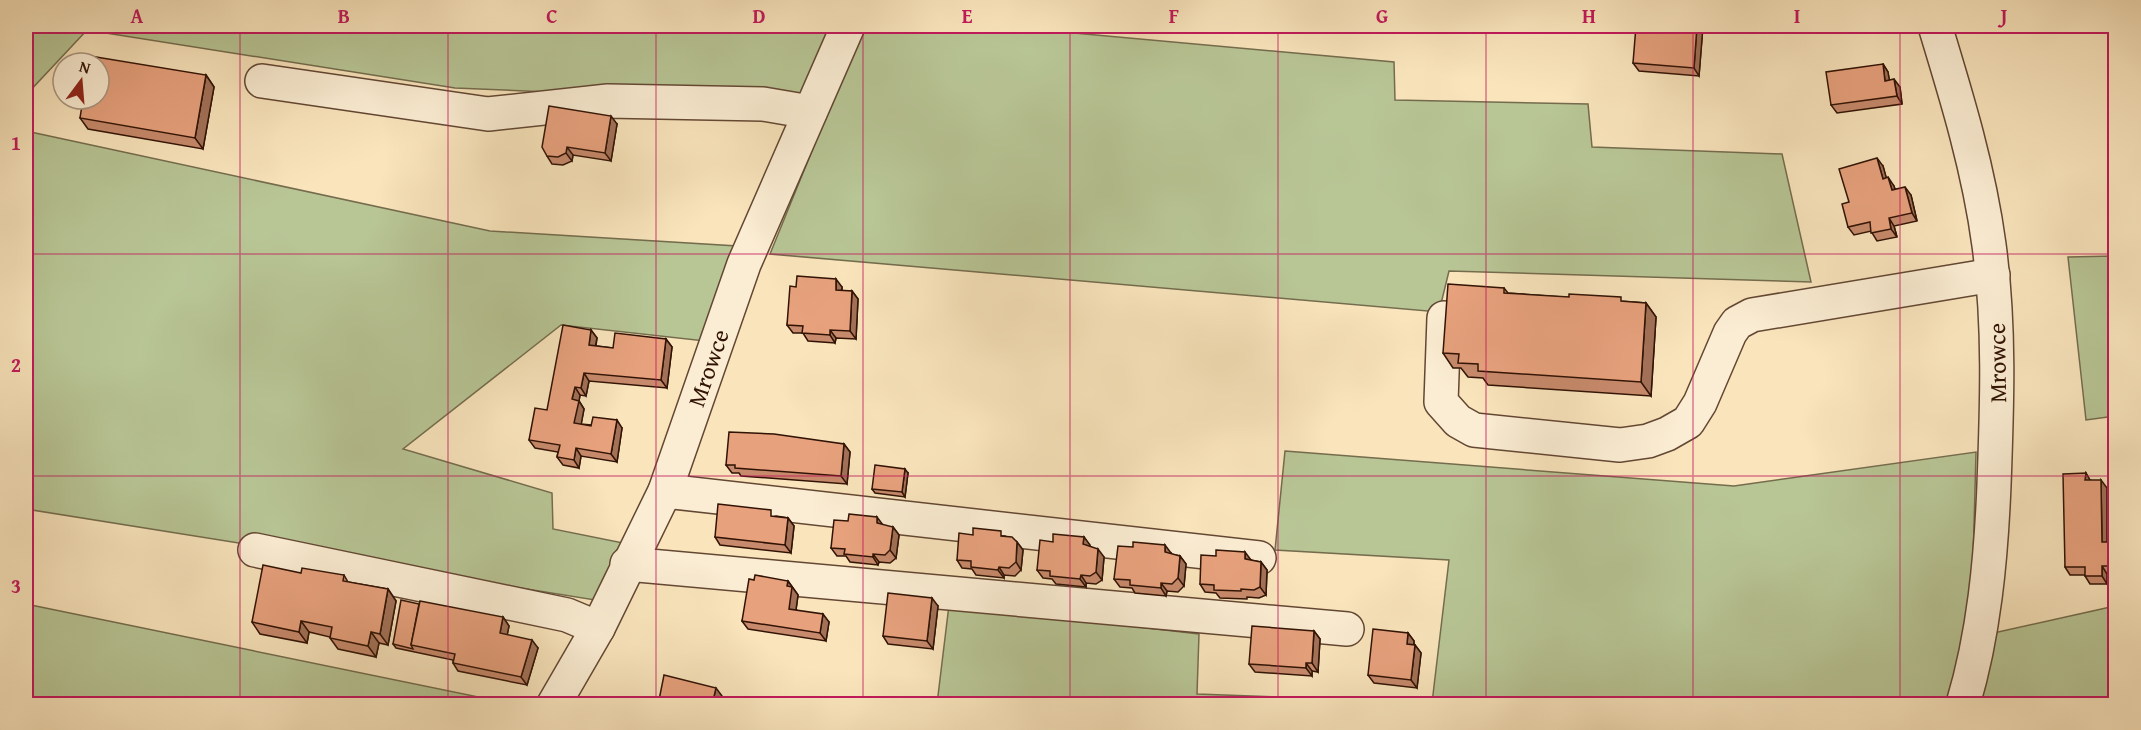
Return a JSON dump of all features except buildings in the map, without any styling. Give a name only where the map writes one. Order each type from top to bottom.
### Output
[{"type":"street","name":"Mrowce","points":[[554,705],[597,628],[665,491],[744,264],[848,26]]},
{"type":"street","name":"Mrowce","points":[[1935,26],[1968,141],[1982,202],[1993,275],[1998,377],[1991,526],[1979,637],[1963,705]]},
{"type":"street","points":[[261,81],[488,114],[608,100],[763,104],[810,111]]},
{"type":"street","points":[[1443,318],[1442,402],[1458,421],[1474,429],[1620,445],[1648,441],[1688,422],[1700,404],[1730,333],[1737,323],[1752,315],[1993,275]]},
{"type":"street","points":[[665,491],[1259,558]]},
{"type":"street","points":[[255,550],[567,615],[597,628]]},
{"type":"street","points":[[627,564],[1347,629]]},
{"type":"green space","points":[[26,26],[997,26],[1394,62],[1395,100],[1588,104],[1592,147],[1782,154],[1811,282],[1449,271],[1439,312],[770,254],[831,104],[455,88],[87,30],[67,51],[51,51],[51,68],[26,95]]},
{"type":"green space","points":[[26,131],[490,231],[737,246],[705,341],[561,325],[403,449],[552,493],[553,529],[628,544],[595,600],[26,509]]},
{"type":"green space","points":[[2115,256],[2115,416],[2086,420],[2068,257]]},
{"type":"green space","points":[[1285,451],[1734,486],[1976,452],[1971,638],[2115,606],[2115,704],[937,704],[949,605],[1199,634],[1197,694],[1432,703],[1449,560],[1275,550]]},
{"type":"green space","points":[[26,604],[512,704],[26,704]]}]
